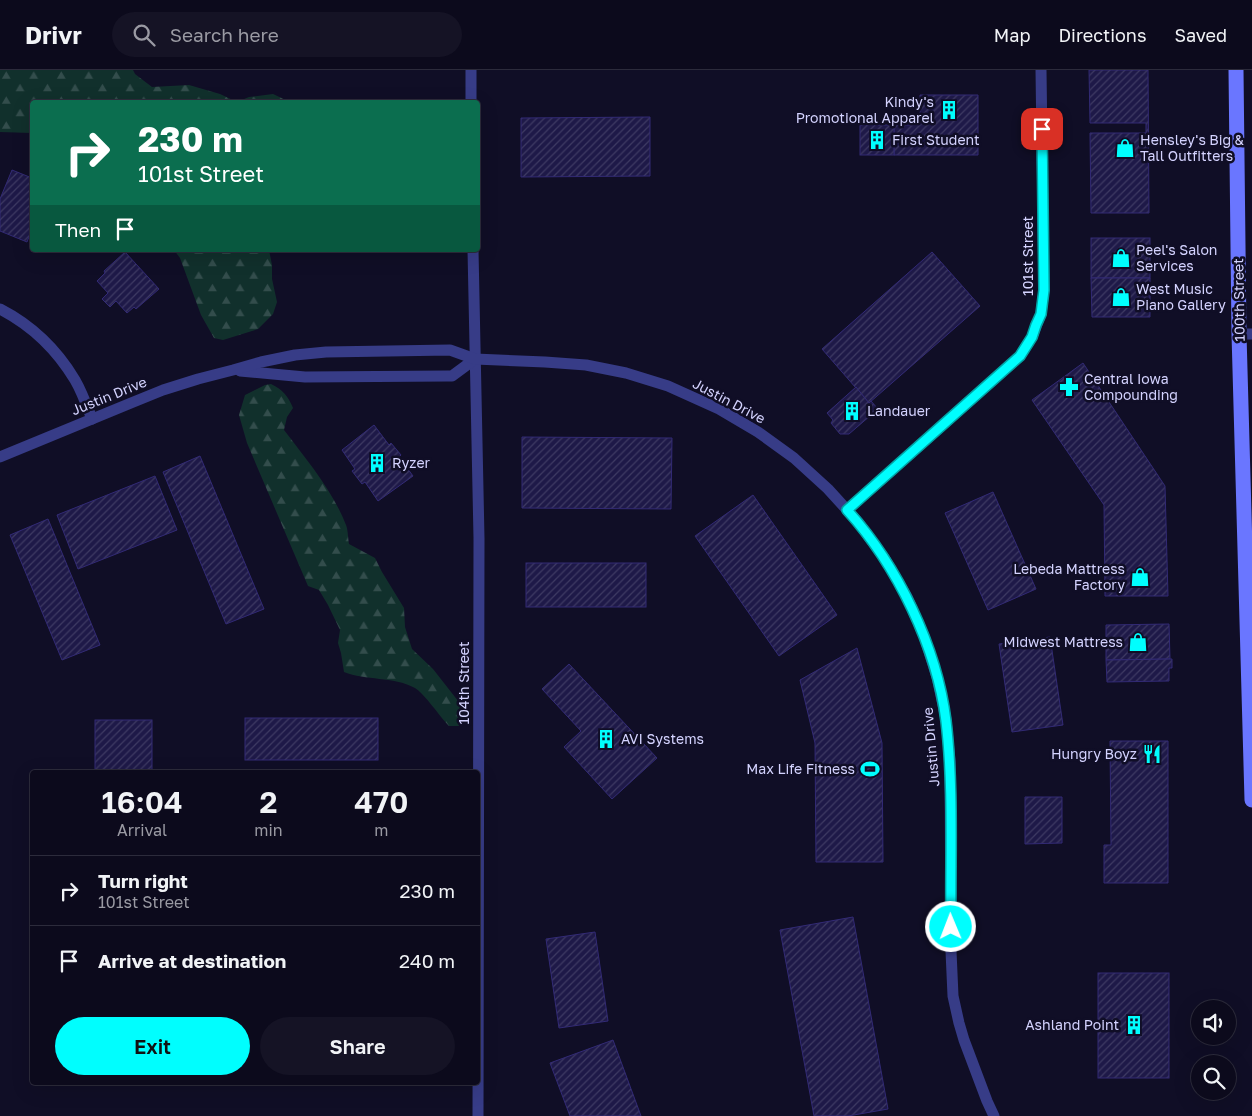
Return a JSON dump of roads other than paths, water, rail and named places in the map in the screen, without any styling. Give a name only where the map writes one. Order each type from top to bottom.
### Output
[{"type":"main road","name":"100th Street","points":[[1236,70],[1246,334],[1252,800]]},
{"type":"street","points":[[472,70],[472,100]]},
{"type":"street","name":"101st Street","points":[[847,510],[1020,356],[1032,337],[1041,314],[1044,290],[1041,70]]},
{"type":"street","name":"104th Street","points":[[473,252],[479,548],[479,770]]},
{"type":"street","points":[[0,309],[31,328],[53,350],[75,381],[92,419]]},
{"type":"street","name":"Justin Drive","points":[[0,457],[163,390],[262,362],[295,355],[326,352],[450,350],[475,360],[545,362],[586,366],[626,373],[668,386],[719,409],[758,432],[794,458],[828,488],[858,522],[884,558],[907,597],[924,636],[937,677],[946,719],[950,761],[950,894],[953,996],[964,1040],[994,1116]]},
{"type":"street","name":"Justin Drive","points":[[233,370],[305,377],[452,376],[475,360]]},
{"type":"street","name":"104th Street","points":[[478,1085],[478,1116]]},
{"type":"place","name":"Kindy's Promotional Apparel","points":[[949,110]]},
{"type":"place","name":"First Student","points":[[877,140]]},
{"type":"place","name":"Hensley's Big & Tall Outfitters","points":[[1125,148]]},
{"type":"place","name":"Peel's Salon Services","points":[[1121,258]]},
{"type":"place","name":"West Music Piano Gallery","points":[[1121,297]]},
{"type":"place","name":"Central Iowa Compounding","points":[[1069,387]]},
{"type":"place","name":"Landauer","points":[[852,411]]},
{"type":"place","name":"Ryzer","points":[[377,463]]},
{"type":"place","name":"Lebeda Mattress Factory","points":[[1140,577]]},
{"type":"place","name":"Midwest Mattress","points":[[1138,642]]},
{"type":"place","name":"AVI Systems","points":[[606,739]]},
{"type":"place","name":"Hungry Boyz","points":[[1152,754]]},
{"type":"place","name":"Max Life Fitness","points":[[870,769]]},
{"type":"place","name":"Ashland Point","points":[[1134,1025]]}]
